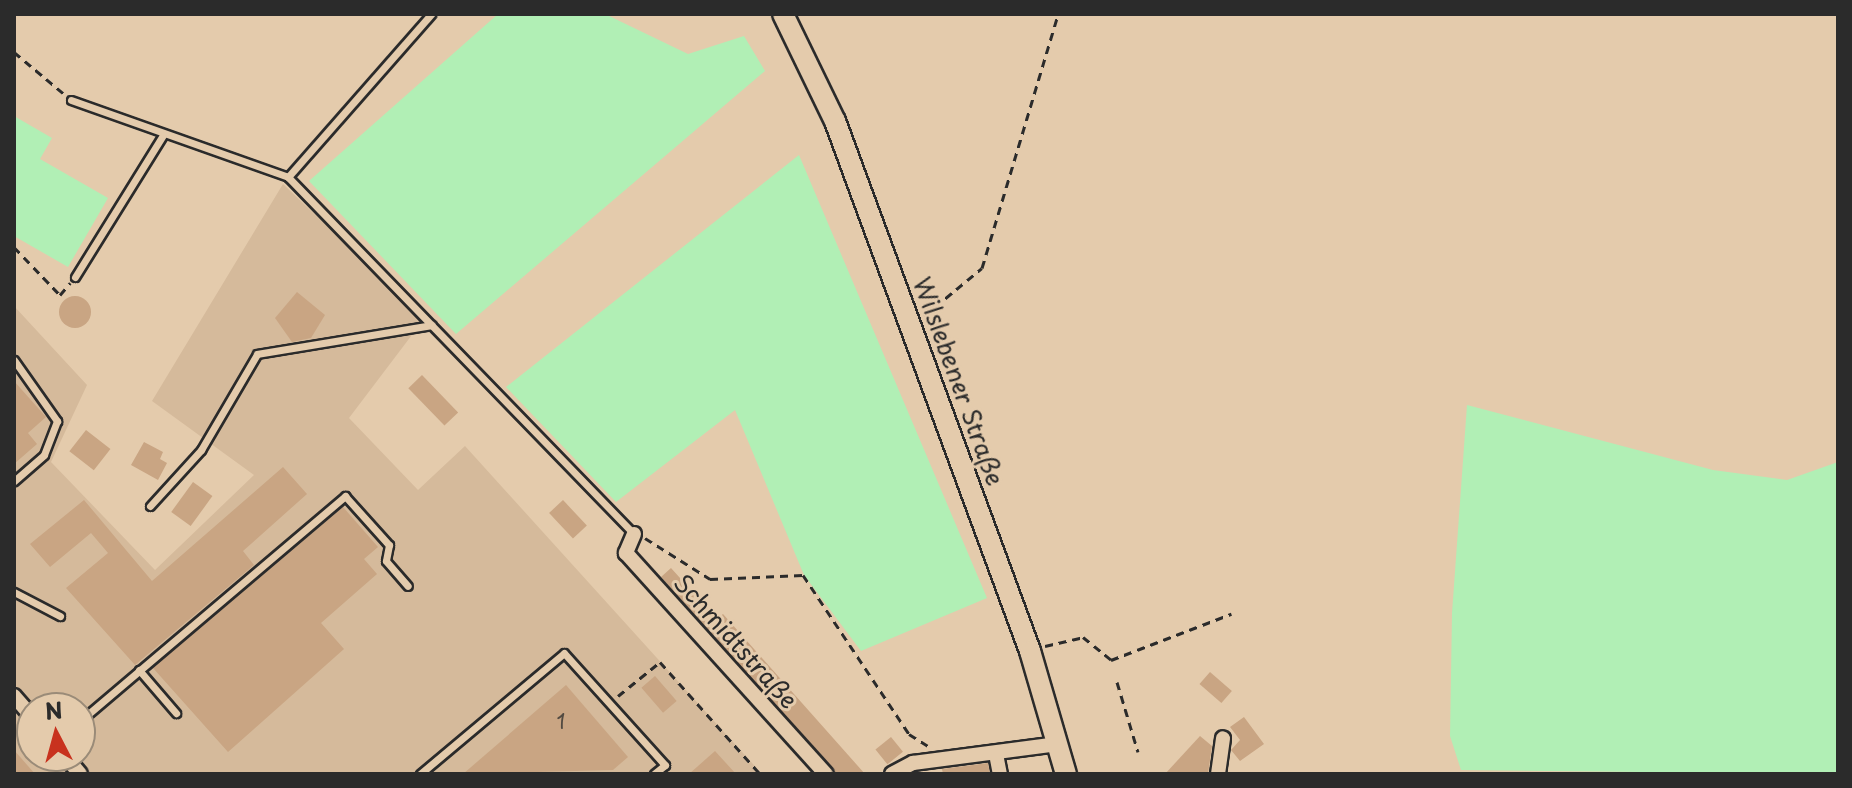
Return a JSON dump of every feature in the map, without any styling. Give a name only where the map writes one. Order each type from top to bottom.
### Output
[{"type":"street","name":"Wilslebener Straße","points":[[783,14],[835,121],[1030,651],[1066,774]]},
{"type":"street","name":"Schmidtstraße","points":[[634,534],[626,553],[826,774]]},
{"type":"street","points":[[892,774],[957,756],[996,754],[1056,738]]},
{"type":"street","points":[[1218,774],[1223,738]]},
{"type":"street","points":[[996,754],[1000,774]]},
{"type":"lane","points":[[288,177],[431,14]]},
{"type":"lane","points":[[71,100],[288,177],[634,534]]},
{"type":"lane","points":[[75,277],[163,135]]},
{"type":"lane","points":[[150,506],[201,450],[257,354],[432,325]]},
{"type":"lane","points":[[14,360],[57,421],[44,455],[14,481]]},
{"type":"lane","points":[[96,707],[345,496],[389,545],[386,561],[408,586]]},
{"type":"lane","points":[[14,592],[60,616]]},
{"type":"lane","points":[[420,774],[564,653],[665,765],[654,774]]},
{"type":"lane","points":[[139,670],[176,713]]},
{"type":"path","points":[[909,323],[982,268],[1058,14]]},
{"type":"path","points":[[14,52],[71,100]]},
{"type":"path","points":[[14,247],[60,295],[75,277]]},
{"type":"path","points":[[634,534],[710,579],[803,575],[909,734],[957,756]]},
{"type":"path","points":[[1030,651],[1075,636],[1111,660],[1231,614]]},
{"type":"path","points":[[610,702],[660,662],[760,774]]},
{"type":"path","points":[[1117,682],[1138,752]]},
{"type":"shaded area","points":[[283,184],[424,319],[349,418],[418,490],[465,446],[762,774],[14,774],[14,306],[87,385],[51,462],[155,570],[254,475],[152,401]]},
{"type":"green space","points":[[498,14],[605,14],[688,54],[744,36],[765,71],[456,334],[309,181]]},
{"type":"green space","points":[[14,116],[52,138],[40,159],[108,198],[68,267],[14,236]]},
{"type":"green space","points":[[799,155],[987,598],[861,651],[804,575],[735,410],[616,502],[506,387]]},
{"type":"green space","points":[[1467,405],[1713,470],[1787,480],[1838,462],[1838,774],[1461,770],[1450,736],[1452,613]]},
{"type":"building","points":[[297,292],[325,315],[311,338],[292,342],[275,318]]},
{"type":"building","points":[[75,296],[87,300],[91,312],[87,324],[75,328],[63,324],[59,312],[63,300]]},
{"type":"building","points":[[422,375],[458,412],[444,426],[408,388]]},
{"type":"building","points":[[14,381],[46,417],[28,433],[37,444],[14,464]]},
{"type":"building","points":[[86,430],[110,449],[94,470],[69,451]]},
{"type":"building","points":[[144,442],[163,452],[160,459],[167,463],[158,480],[131,465]]},
{"type":"building","points":[[283,467],[307,494],[243,551],[254,565],[135,665],[66,588],[108,553],[91,533],[50,567],[30,544],[84,500],[152,581]]},
{"type":"building","points":[[193,482],[212,496],[191,526],[171,512]]},
{"type":"building","points":[[563,500],[587,526],[573,539],[549,513]]},
{"type":"building","points":[[343,507],[378,547],[364,559],[377,574],[321,623],[344,649],[228,752],[153,668]]},
{"type":"building","points":[[671,568],[717,619],[723,614],[865,774],[837,774],[661,577]]},
{"type":"building","points":[[1210,672],[1232,691],[1221,703],[1200,684]]},
{"type":"building","points":[[655,676],[677,701],[663,713],[641,688]]},
{"type":"building","points":[[566,685],[628,757],[613,770],[463,774]]},
{"type":"building","points":[[1244,717],[1264,744],[1240,761],[1231,750],[1240,740],[1230,727]]},
{"type":"building","points":[[1200,736],[1212,746],[1208,774],[1165,774]]},
{"type":"building","points":[[891,737],[903,752],[887,764],[875,750]]},
{"type":"building","points":[[14,750],[16,772],[35,774],[14,774]]},
{"type":"building","points":[[715,751],[736,774],[689,774]]},
{"type":"building","points":[[988,763],[990,774],[943,774],[942,769]]}]
